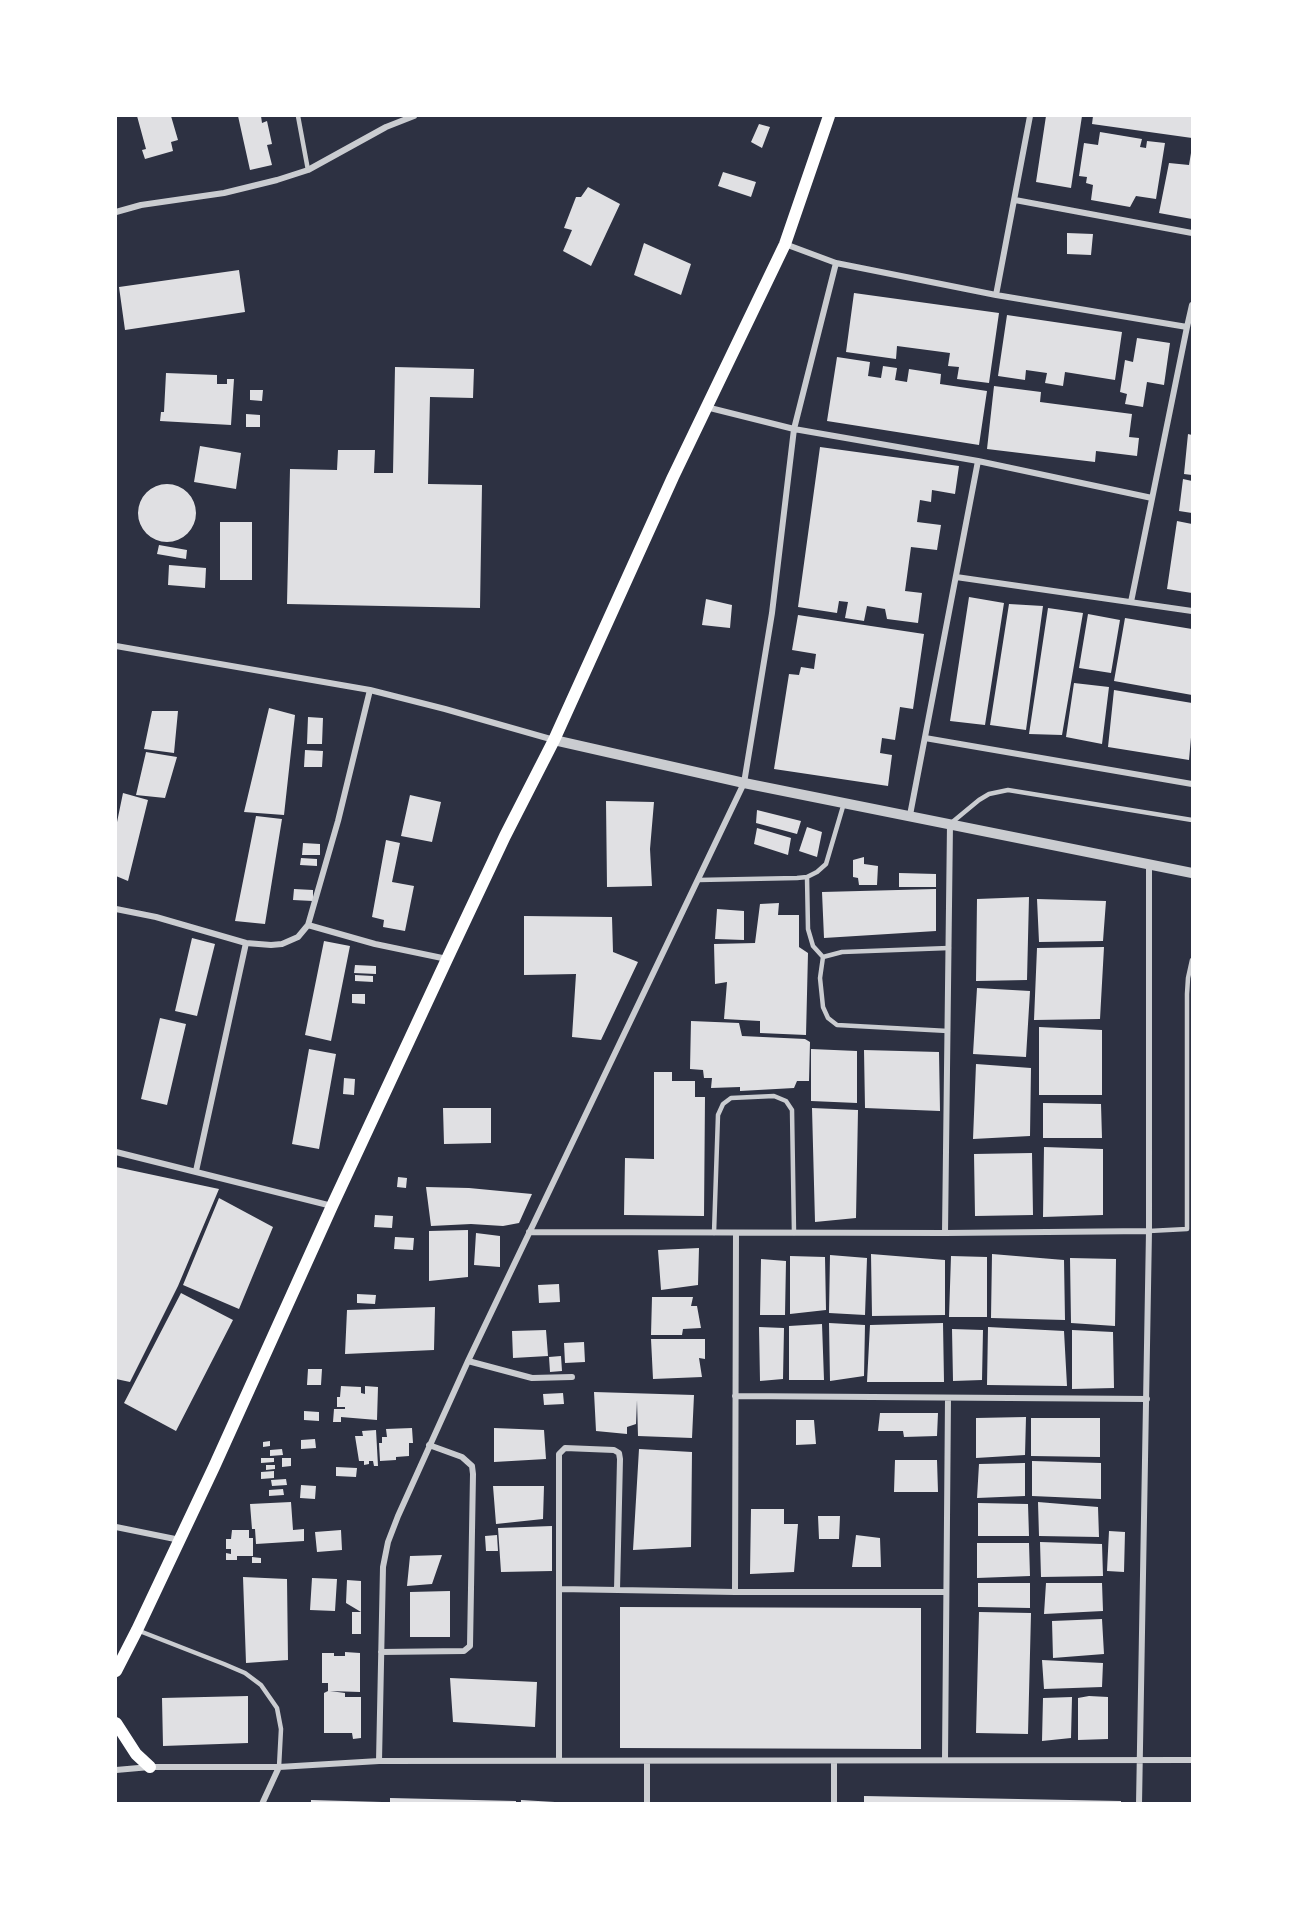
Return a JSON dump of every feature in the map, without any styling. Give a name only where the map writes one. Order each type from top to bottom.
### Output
[{"type":"main road","points":[[116,1671],[180,1540],[447,959],[505,836],[554,740],[706,407],[785,244],[830,116]]},
{"type":"main road","points":[[116,1723],[136,1754],[150,1767]]},
{"type":"street","points":[[116,212],[141,205],[224,193],[277,180],[308,170],[386,127],[414,116]]},
{"type":"street","points":[[996,295],[1030,116]]},
{"type":"street","points":[[1015,200],[1192,233]]},
{"type":"street","points":[[785,244],[837,263],[996,295],[1187,327]]},
{"type":"street","points":[[379,1761],[383,1567],[388,1542],[468,1361],[744,783],[772,613],[794,429],[837,263]]},
{"type":"street","points":[[1131,602],[1192,305]]},
{"type":"street","points":[[706,407],[794,429],[978,461],[1152,498]]},
{"type":"street","points":[[910,815],[978,461]]},
{"type":"street","points":[[956,577],[1192,611]]},
{"type":"street","points":[[116,646],[369,690],[554,740],[744,783],[1192,873]]},
{"type":"street","points":[[116,909],[156,917],[246,942],[282,944],[298,937],[308,925],[338,820],[369,690]]},
{"type":"street","points":[[925,738],[1192,784]]},
{"type":"street","points":[[945,1233],[950,824]]},
{"type":"street","points":[[1139,1803],[1149,1231],[1149,864]]},
{"type":"street","points":[[308,925],[375,944],[447,959]]},
{"type":"street","points":[[196,1171],[246,942]]},
{"type":"street","points":[[116,1152],[332,1206]]},
{"type":"street","points":[[529,1232],[1149,1231]]},
{"type":"street","points":[[735,1592],[736,1233]]},
{"type":"street","points":[[468,1361],[532,1378],[572,1377]]},
{"type":"street","points":[[735,1396],[1147,1400]]},
{"type":"street","points":[[945,1760],[948,1398]]},
{"type":"street","points":[[381,1652],[464,1651],[470,1646],[472,1466],[462,1457],[429,1445]]},
{"type":"street","points":[[559,1761],[559,1454],[566,1448],[614,1450],[619,1453],[617,1590]]},
{"type":"street","points":[[116,1527],[180,1540]]},
{"type":"street","points":[[559,1589],[946,1592]]},
{"type":"street","points":[[116,1770],[150,1767],[279,1767],[379,1761],[1192,1760]]},
{"type":"street","points":[[647,1761],[647,1803]]},
{"type":"street","points":[[834,1761],[834,1803]]},
{"type":"street","points":[[262,1803],[279,1767]]},
{"type":"lane","points":[[298,116],[308,170]]},
{"type":"lane","points":[[950,824],[989,794],[1008,790],[1192,820]]},
{"type":"lane","points":[[698,880],[807,877],[826,864],[844,803]]},
{"type":"lane","points":[[807,877],[808,929],[813,946],[823,957]]},
{"type":"lane","points":[[823,957],[861,950],[949,948]]},
{"type":"lane","points":[[823,957],[820,978],[824,1007],[828,1018],[837,1025],[948,1031]]},
{"type":"lane","points":[[1149,1231],[1190,1229],[1187,994],[1192,960]]},
{"type":"lane","points":[[714,1233],[718,1115],[723,1104],[731,1098],[774,1096],[786,1101],[792,1110],[794,1233]]},
{"type":"lane","points":[[137,1630],[245,1673],[261,1685],[277,1708],[281,1729],[279,1767]]},
{"type":"building","points":[[137,116],[171,116],[178,140],[171,142],[173,151],[145,159],[142,150],[146,149]]},
{"type":"building","points":[[238,116],[261,116],[262,123],[267,121],[272,144],[267,145],[272,165],[250,170]]},
{"type":"building","points":[[1046,116],[1082,116],[1071,188],[1036,182]]},
{"type":"building","points":[[1093,116],[1192,116],[1192,138],[1092,124]]},
{"type":"building","points":[[759,124],[770,127],[762,148],[751,142]]},
{"type":"building","points":[[1100,132],[1142,139],[1140,147],[1146,148],[1147,141],[1165,143],[1156,199],[1136,196],[1130,207],[1091,200],[1093,185],[1086,183],[1087,177],[1079,176],[1084,143],[1098,145]]},
{"type":"building","points":[[1191,153],[1192,219],[1159,213],[1169,163],[1189,165]]},
{"type":"building","points":[[723,172],[756,182],[751,197],[718,186]]},
{"type":"building","points":[[588,187],[620,204],[591,266],[563,251],[572,230],[564,228],[576,197],[581,197]]},
{"type":"building","points":[[1067,233],[1093,234],[1091,255],[1067,254]]},
{"type":"building","points":[[644,243],[691,264],[681,295],[634,275]]},
{"type":"building","points":[[239,270],[245,312],[125,330],[119,287]]},
{"type":"building","points":[[854,293],[999,313],[989,383],[957,379],[959,367],[948,366],[950,353],[897,346],[896,359],[846,352]]},
{"type":"building","points":[[1007,315],[1122,332],[1115,380],[1065,372],[1063,386],[1045,383],[1047,373],[1026,370],[1025,380],[998,376]]},
{"type":"building","points":[[1137,338],[1170,343],[1164,385],[1147,382],[1143,407],[1125,404],[1127,394],[1120,392],[1125,360],[1133,362]]},
{"type":"building","points":[[837,357],[870,362],[868,376],[881,378],[883,366],[897,368],[895,380],[907,382],[909,369],[941,374],[940,384],[987,391],[979,445],[827,421]]},
{"type":"building","points":[[395,367],[474,369],[473,398],[430,397],[428,484],[482,485],[480,608],[287,604],[290,469],[337,470],[338,450],[375,450],[374,473],[393,473]]},
{"type":"building","points":[[166,373],[217,375],[217,384],[227,384],[227,379],[234,379],[231,425],[160,421],[161,412],[164,412]]},
{"type":"building","points":[[994,386],[1041,392],[1040,402],[1132,414],[1129,437],[1139,438],[1137,456],[1096,451],[1095,462],[987,449]]},
{"type":"building","points":[[250,390],[263,390],[262,401],[250,400]]},
{"type":"building","points":[[246,414],[260,415],[260,427],[246,427]]},
{"type":"building","points":[[1188,434],[1192,435],[1192,475],[1184,474]]},
{"type":"building","points":[[200,446],[241,453],[236,489],[194,482]]},
{"type":"building","points":[[820,447],[959,466],[955,494],[932,490],[931,502],[920,500],[917,522],[941,525],[937,550],[911,547],[905,591],[922,593],[918,623],[887,619],[885,609],[867,606],[864,621],[845,618],[848,602],[839,601],[837,613],[798,607]]},
{"type":"building","points":[[1183,479],[1192,481],[1192,513],[1179,511]]},
{"type":"building","points":[[161,484],[173,484],[188,492],[196,507],[196,519],[188,534],[173,542],[161,542],[146,534],[138,519],[138,507],[146,492]]},
{"type":"building","points":[[1177,521],[1192,524],[1192,593],[1167,589]]},
{"type":"building","points":[[220,522],[252,522],[252,580],[220,580]]},
{"type":"building","points":[[159,545],[187,550],[186,559],[157,554]]},
{"type":"building","points":[[169,565],[206,568],[205,588],[168,585]]},
{"type":"building","points":[[969,597],[1004,603],[985,725],[950,721]]},
{"type":"building","points":[[706,599],[732,605],[730,628],[702,625]]},
{"type":"building","points":[[1009,604],[1043,606],[1026,730],[990,725]]},
{"type":"building","points":[[1048,608],[1083,613],[1062,735],[1029,734]]},
{"type":"building","points":[[1088,614],[1120,620],[1111,673],[1079,668]]},
{"type":"building","points":[[798,615],[924,634],[913,709],[900,707],[895,740],[882,738],[880,753],[892,755],[888,786],[774,769],[789,674],[799,675],[801,667],[814,669],[816,654],[792,650]]},
{"type":"building","points":[[1125,618],[1192,629],[1192,695],[1114,681]]},
{"type":"building","points":[[1074,683],[1109,687],[1102,744],[1066,737]]},
{"type":"building","points":[[1114,690],[1192,703],[1189,760],[1108,747]]},
{"type":"building","points":[[269,708],[295,715],[284,815],[244,812]]},
{"type":"building","points":[[152,711],[178,711],[174,753],[144,749]]},
{"type":"building","points":[[308,717],[323,718],[322,744],[307,744]]},
{"type":"building","points":[[305,750],[323,751],[322,767],[304,767]]},
{"type":"building","points":[[146,752],[177,757],[165,798],[136,795]]},
{"type":"building","points":[[123,793],[148,800],[128,881],[116,876],[116,827]]},
{"type":"building","points":[[410,795],[441,802],[432,842],[401,836]]},
{"type":"building","points":[[606,801],[654,802],[650,849],[652,886],[607,887]]},
{"type":"building","points":[[757,810],[801,821],[797,834],[756,823]]},
{"type":"building","points":[[256,816],[282,819],[265,924],[235,921]]},
{"type":"building","points":[[807,827],[822,832],[817,857],[799,851]]},
{"type":"building","points":[[757,828],[791,838],[788,855],[754,844]]},
{"type":"building","points":[[386,840],[400,843],[392,882],[414,886],[405,931],[383,927],[384,920],[372,917]]},
{"type":"building","points":[[303,843],[320,844],[320,855],[302,855]]},
{"type":"building","points":[[864,857],[864,864],[878,866],[877,885],[859,885],[858,878],[853,877],[853,860]]},
{"type":"building","points":[[301,858],[317,859],[317,866],[300,865]]},
{"type":"building","points":[[899,873],[936,874],[936,887],[899,887]]},
{"type":"building","points":[[294,889],[313,890],[313,901],[293,900]]},
{"type":"building","points":[[936,889],[936,931],[824,938],[822,892]]},
{"type":"building","points":[[1029,897],[1027,980],[976,981],[977,899]]},
{"type":"building","points":[[1037,899],[1106,901],[1103,941],[1039,942]]},
{"type":"building","points":[[779,903],[778,915],[799,915],[799,947],[808,953],[806,1035],[760,1033],[760,1021],[724,1019],[727,982],[715,984],[714,944],[755,943],[760,904]]},
{"type":"building","points":[[717,909],[744,911],[744,940],[715,939]]},
{"type":"building","points":[[524,916],[612,917],[613,952],[638,962],[601,1040],[572,1037],[576,974],[524,975]]},
{"type":"building","points":[[192,938],[215,944],[197,1016],[175,1011]]},
{"type":"building","points":[[324,941],[350,946],[331,1041],[305,1035]]},
{"type":"building","points":[[1104,947],[1100,1019],[1034,1020],[1037,948]]},
{"type":"building","points":[[355,965],[376,966],[376,974],[354,973]]},
{"type":"building","points":[[355,975],[373,976],[373,982],[355,981]]},
{"type":"building","points":[[977,988],[1030,991],[1026,1057],[973,1054]]},
{"type":"building","points":[[352,994],[365,994],[365,1004],[352,1003]]},
{"type":"building","points":[[160,1018],[186,1024],[167,1105],[141,1099]]},
{"type":"building","points":[[691,1021],[739,1023],[742,1036],[805,1039],[810,1042],[809,1081],[797,1081],[794,1088],[740,1091],[740,1087],[711,1088],[712,1078],[704,1078],[703,1070],[690,1069]]},
{"type":"building","points":[[1039,1027],[1102,1030],[1102,1095],[1039,1095]]},
{"type":"building","points":[[309,1049],[336,1054],[319,1149],[292,1144]]},
{"type":"building","points":[[811,1049],[857,1051],[857,1103],[811,1101]]},
{"type":"building","points":[[864,1050],[939,1052],[940,1111],[865,1108]]},
{"type":"building","points":[[976,1064],[1031,1068],[1030,1136],[973,1139]]},
{"type":"building","points":[[654,1072],[672,1072],[672,1081],[695,1081],[695,1097],[705,1097],[704,1216],[624,1215],[625,1158],[654,1159]]},
{"type":"building","points":[[344,1078],[355,1079],[354,1095],[343,1094]]},
{"type":"building","points":[[1043,1103],[1101,1104],[1102,1138],[1043,1138]]},
{"type":"building","points":[[443,1108],[491,1108],[491,1143],[444,1144]]},
{"type":"building","points":[[812,1108],[858,1110],[856,1218],[815,1222]]},
{"type":"building","points":[[1044,1147],[1103,1149],[1103,1215],[1043,1217]]},
{"type":"building","points":[[1032,1153],[1033,1215],[975,1216],[974,1154]]},
{"type":"building","points":[[116,1167],[219,1189],[178,1286],[130,1382],[116,1379]]},
{"type":"building","points":[[398,1177],[407,1178],[406,1188],[397,1187]]},
{"type":"building","points":[[426,1187],[469,1188],[532,1194],[519,1223],[503,1226],[471,1224],[431,1226]]},
{"type":"building","points":[[219,1198],[273,1227],[239,1309],[183,1285]]},
{"type":"building","points":[[375,1215],[393,1216],[392,1228],[374,1227]]},
{"type":"building","points":[[468,1230],[468,1277],[429,1281],[429,1231]]},
{"type":"building","points":[[476,1233],[500,1236],[500,1267],[474,1265]]},
{"type":"building","points":[[395,1237],[414,1238],[413,1250],[394,1249]]},
{"type":"building","points":[[699,1248],[698,1285],[661,1290],[658,1250]]},
{"type":"building","points":[[871,1254],[945,1260],[945,1315],[872,1316]]},
{"type":"building","points":[[992,1254],[1064,1260],[1065,1320],[991,1318]]},
{"type":"building","points":[[830,1255],[867,1258],[865,1315],[829,1313]]},
{"type":"building","points":[[790,1256],[825,1257],[826,1310],[790,1314]]},
{"type":"building","points":[[951,1256],[987,1257],[987,1317],[949,1317]]},
{"type":"building","points":[[1070,1258],[1116,1259],[1115,1326],[1071,1323]]},
{"type":"building","points":[[761,1259],[786,1261],[785,1315],[760,1315]]},
{"type":"building","points":[[559,1284],[560,1302],[539,1303],[538,1285]]},
{"type":"building","points":[[181,1293],[233,1320],[176,1431],[124,1403]]},
{"type":"building","points":[[357,1294],[376,1295],[375,1304],[357,1303]]},
{"type":"building","points":[[652,1297],[693,1297],[691,1306],[697,1306],[701,1328],[683,1329],[682,1335],[651,1335]]},
{"type":"building","points":[[435,1307],[434,1350],[345,1354],[347,1310]]},
{"type":"building","points":[[829,1323],[865,1325],[864,1376],[830,1381]]},
{"type":"building","points":[[943,1323],[944,1382],[867,1382],[870,1325]]},
{"type":"building","points":[[822,1324],[824,1380],[789,1380],[789,1326]]},
{"type":"building","points":[[759,1327],[784,1328],[783,1379],[760,1381]]},
{"type":"building","points":[[988,1327],[1064,1331],[1067,1386],[987,1385]]},
{"type":"building","points":[[952,1329],[983,1330],[982,1380],[953,1381]]},
{"type":"building","points":[[546,1330],[548,1356],[513,1358],[512,1331]]},
{"type":"building","points":[[1072,1330],[1113,1332],[1114,1388],[1072,1389]]},
{"type":"building","points":[[651,1339],[705,1339],[705,1359],[699,1358],[702,1377],[653,1379]]},
{"type":"building","points":[[584,1342],[585,1362],[565,1363],[564,1343]]},
{"type":"building","points":[[561,1356],[562,1371],[550,1372],[549,1357]]},
{"type":"building","points":[[308,1369],[322,1369],[321,1385],[307,1385]]},
{"type":"building","points":[[341,1386],[361,1387],[361,1393],[365,1394],[365,1386],[378,1387],[377,1420],[341,1417],[341,1422],[333,1422],[334,1409],[345,1409],[345,1407],[337,1407],[337,1397],[340,1397]]},
{"type":"building","points":[[594,1392],[694,1395],[692,1438],[638,1436],[637,1400],[636,1424],[627,1427],[627,1434],[596,1431]]},
{"type":"building","points":[[563,1393],[564,1404],[544,1405],[543,1394]]},
{"type":"building","points":[[304,1411],[319,1412],[319,1421],[304,1420]]},
{"type":"building","points":[[880,1413],[938,1413],[937,1436],[904,1437],[903,1431],[878,1431]]},
{"type":"building","points":[[1026,1417],[1025,1455],[976,1458],[976,1418]]},
{"type":"building","points":[[1031,1418],[1100,1418],[1100,1457],[1031,1456]]},
{"type":"building","points":[[796,1420],[814,1420],[816,1444],[796,1445]]},
{"type":"building","points":[[412,1428],[413,1443],[409,1443],[409,1456],[380,1461],[379,1443],[382,1443],[382,1437],[387,1437],[386,1429]]},
{"type":"building","points":[[494,1428],[544,1430],[546,1459],[494,1462]]},
{"type":"building","points":[[376,1430],[378,1466],[374,1466],[373,1461],[364,1465],[364,1461],[359,1461],[355,1436],[363,1436],[362,1431]]},
{"type":"building","points":[[315,1439],[316,1448],[301,1449],[301,1440]]},
{"type":"building","points":[[270,1441],[270,1446],[263,1447],[263,1442]]},
{"type":"building","points":[[282,1449],[283,1455],[270,1456],[270,1450]]},
{"type":"building","points":[[639,1449],[692,1452],[691,1547],[633,1550]]},
{"type":"building","points":[[261,1458],[274,1458],[274,1462],[261,1463]]},
{"type":"building","points":[[282,1458],[291,1458],[291,1466],[282,1467]]},
{"type":"building","points":[[895,1460],[937,1460],[938,1492],[894,1492]]},
{"type":"building","points":[[1032,1461],[1101,1463],[1101,1499],[1032,1496]]},
{"type":"building","points":[[1025,1463],[1025,1496],[977,1498],[979,1464]]},
{"type":"building","points":[[266,1465],[275,1465],[275,1469],[266,1470]]},
{"type":"building","points":[[336,1467],[357,1468],[356,1477],[336,1476]]},
{"type":"building","points":[[274,1471],[274,1478],[261,1479],[261,1472]]},
{"type":"building","points":[[286,1479],[287,1485],[272,1486],[271,1480]]},
{"type":"building","points":[[301,1485],[316,1486],[315,1499],[300,1498]]},
{"type":"building","points":[[493,1486],[544,1486],[543,1519],[496,1524]]},
{"type":"building","points":[[283,1489],[284,1495],[269,1496],[269,1490]]},
{"type":"building","points":[[291,1502],[293,1530],[304,1529],[304,1541],[256,1544],[250,1504]]},
{"type":"building","points":[[1038,1502],[1098,1507],[1099,1537],[1039,1536]]},
{"type":"building","points":[[978,1503],[1028,1504],[1029,1536],[978,1536]]},
{"type":"building","points":[[751,1509],[784,1509],[784,1524],[798,1524],[794,1572],[750,1574]]},
{"type":"building","points":[[818,1516],[840,1516],[839,1539],[819,1539]]},
{"type":"building","points":[[552,1526],[552,1571],[501,1572],[498,1528]]},
{"type":"building","points":[[232,1530],[249,1530],[249,1538],[253,1538],[253,1556],[237,1556],[237,1560],[226,1560],[226,1553],[231,1554],[231,1549],[226,1549],[226,1539],[231,1539]]},
{"type":"building","points":[[341,1530],[342,1550],[317,1552],[315,1532]]},
{"type":"building","points":[[1109,1531],[1125,1532],[1124,1572],[1107,1571]]},
{"type":"building","points":[[497,1535],[498,1551],[486,1551],[485,1536]]},
{"type":"building","points":[[856,1535],[880,1538],[881,1567],[852,1567]]},
{"type":"building","points":[[1040,1542],[1102,1544],[1103,1576],[1041,1577]]},
{"type":"building","points":[[977,1543],[1029,1543],[1030,1576],[977,1578]]},
{"type":"building","points":[[442,1555],[432,1584],[407,1586],[410,1556]]},
{"type":"building","points":[[252,1557],[261,1558],[261,1563],[252,1563]]},
{"type":"building","points":[[243,1577],[287,1579],[288,1660],[246,1663]]},
{"type":"building","points":[[312,1578],[337,1579],[335,1611],[310,1610]]},
{"type":"building","points":[[347,1580],[361,1581],[361,1612],[346,1603]]},
{"type":"building","points":[[978,1583],[1030,1583],[1030,1608],[978,1607]]},
{"type":"building","points":[[1046,1583],[1102,1583],[1103,1611],[1044,1614]]},
{"type":"building","points":[[450,1591],[450,1637],[410,1637],[410,1592]]},
{"type":"building","points":[[620,1607],[921,1608],[921,1749],[620,1748]]},
{"type":"building","points":[[352,1612],[361,1612],[361,1634],[352,1634]]},
{"type":"building","points":[[979,1612],[1031,1613],[1028,1734],[976,1733]]},
{"type":"building","points":[[1102,1619],[1104,1654],[1053,1658],[1052,1621]]},
{"type":"building","points":[[345,1652],[360,1653],[360,1692],[330,1691],[345,1693],[345,1697],[361,1697],[361,1738],[353,1739],[352,1733],[324,1733],[324,1693],[328,1691],[328,1683],[322,1683],[322,1653],[345,1656]]},
{"type":"building","points":[[1042,1660],[1103,1663],[1102,1687],[1044,1689]]},
{"type":"building","points":[[450,1678],[537,1682],[535,1727],[453,1722]]},
{"type":"building","points":[[248,1696],[248,1743],[163,1746],[162,1698]]},
{"type":"building","points":[[1072,1697],[1071,1738],[1042,1741],[1043,1698]]},
{"type":"building","points":[[1108,1697],[1108,1739],[1078,1740],[1078,1698]]},
{"type":"building","points":[[864,1796],[1121,1801],[1121,1803],[864,1803]]},
{"type":"building","points":[[390,1798],[516,1801],[516,1803],[390,1803]]},
{"type":"building","points":[[311,1800],[382,1802],[382,1803],[311,1803]]},
{"type":"building","points":[[521,1800],[555,1802],[555,1803],[521,1803]]}]
